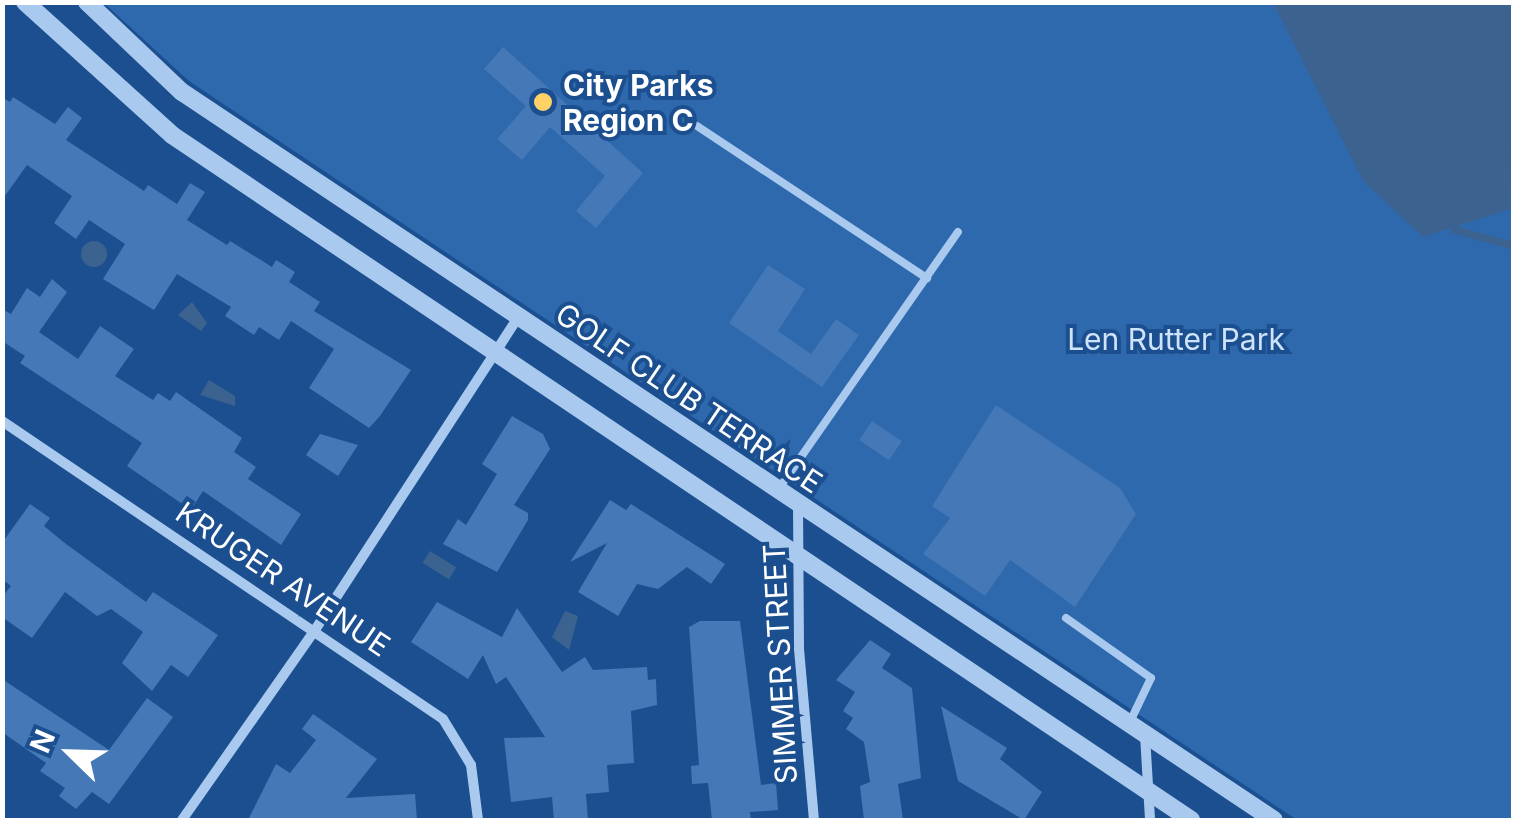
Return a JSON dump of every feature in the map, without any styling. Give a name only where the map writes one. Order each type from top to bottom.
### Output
[{"type":"street","points":[[25,2],[172,135],[1192,820]]},
{"type":"street","name":"GOLF CLUB TERRACE","points":[[86,2],[182,92],[1274,820]]},
{"type":"street","points":[[182,820],[315,630],[519,316]]},
{"type":"street","name":"KRUGER AVENUE","points":[[2,421],[315,630],[456,732],[471,765],[478,820]]},
{"type":"street","name":"SIMMER STREET","points":[[798,505],[799,648],[814,820]]},
{"type":"street","points":[[1137,729],[1150,820]]},
{"type":"lane","points":[[697,126],[926,278]]},
{"type":"lane","points":[[778,491],[958,232]]},
{"type":"lane","points":[[1066,618],[1151,678],[1137,729]]},
{"type":"green space","name":"Len Rutter Park","points":[[104,3],[1513,3],[1513,820],[1297,820],[189,81]]},
{"type":"shaded area","points":[[1273,3],[1513,3],[1510,209],[1423,237],[1364,182]]},
{"type":"shaded area","points":[[94,241],[103,245],[107,254],[103,263],[94,267],[85,263],[81,254],[85,245]]},
{"type":"shaded area","points":[[192,302],[207,323],[201,331],[178,315]]},
{"type":"shaded area","points":[[209,380],[235,396],[235,406],[200,395]]},
{"type":"shaded area","points":[[430,551],[456,567],[449,579],[423,563]]},
{"type":"shaded area","points":[[565,611],[578,616],[569,650],[552,637]]},
{"type":"building","points":[[503,47],[643,173],[596,228],[576,211],[605,176],[550,127],[522,160],[497,139],[526,106],[484,69]]},
{"type":"building","points":[[2,97],[10,102],[13,97],[55,124],[68,107],[82,118],[66,140],[144,191],[148,185],[177,204],[190,183],[205,192],[187,220],[272,267],[276,260],[295,272],[289,282],[320,302],[314,311],[411,370],[380,416],[369,428],[309,388],[334,349],[291,321],[279,340],[259,327],[254,335],[225,316],[231,307],[177,274],[154,310],[103,279],[125,244],[89,220],[76,239],[54,223],[72,196],[27,165],[2,200]]},
{"type":"building","points":[[768,265],[805,289],[778,331],[811,354],[836,319],[859,335],[822,387],[729,323]]},
{"type":"building","points":[[52,279],[67,292],[39,332],[78,359],[100,326],[134,349],[115,376],[153,400],[158,393],[170,401],[176,392],[242,438],[234,452],[256,467],[248,479],[301,514],[281,545],[203,491],[191,510],[127,466],[142,443],[20,363],[25,356],[2,341],[2,309],[11,314],[27,288],[40,297]]},
{"type":"building","points":[[996,405],[1120,488],[1136,514],[1075,607],[1010,560],[985,596],[923,554],[950,518],[932,506]]},
{"type":"building","points":[[512,416],[543,434],[550,449],[514,505],[528,513],[528,520],[497,572],[443,544],[458,519],[466,525],[497,474],[482,464]]},
{"type":"building","points":[[872,421],[902,441],[889,460],[859,440]]},
{"type":"building","points":[[320,434],[358,445],[338,476],[306,455]]},
{"type":"building","points":[[610,500],[626,510],[631,504],[725,564],[711,584],[687,567],[658,589],[637,584],[618,616],[578,592],[607,543],[570,562]]},
{"type":"building","points":[[30,504],[50,518],[44,526],[146,602],[153,592],[218,635],[188,677],[171,665],[152,691],[122,663],[143,632],[111,609],[97,616],[65,592],[32,638],[2,617],[2,597],[11,586],[2,579],[2,543]]},
{"type":"building","points":[[437,602],[502,637],[517,608],[562,672],[585,657],[593,670],[647,667],[648,680],[656,679],[657,705],[631,711],[634,763],[607,765],[609,792],[586,794],[588,820],[554,820],[552,797],[511,802],[504,738],[545,737],[506,677],[496,684],[483,655],[468,679],[411,642]]},
{"type":"building","points":[[700,621],[740,621],[761,785],[776,783],[778,810],[750,812],[751,820],[712,820],[708,783],[692,784],[691,766],[699,765],[689,627]]},
{"type":"building","points":[[870,640],[891,654],[882,668],[912,688],[921,778],[898,784],[903,820],[864,820],[860,786],[870,782],[864,742],[846,729],[853,718],[843,711],[855,692],[836,680]]},
{"type":"building","points":[[2,679],[109,750],[147,698],[173,717],[109,804],[92,792],[76,809],[59,796],[65,788],[40,771],[46,763],[2,732]]},
{"type":"building","points":[[941,706],[1007,748],[1000,759],[1042,792],[1024,820],[958,781]]},
{"type":"building","points":[[313,714],[377,759],[346,798],[415,794],[417,820],[248,820],[276,764],[290,773],[316,740],[302,729]]},
{"type":"waterway","points":[[1455,230],[1514,246]]},
{"type":"place","name":"City Parks Region C","points":[[543,102]]}]
